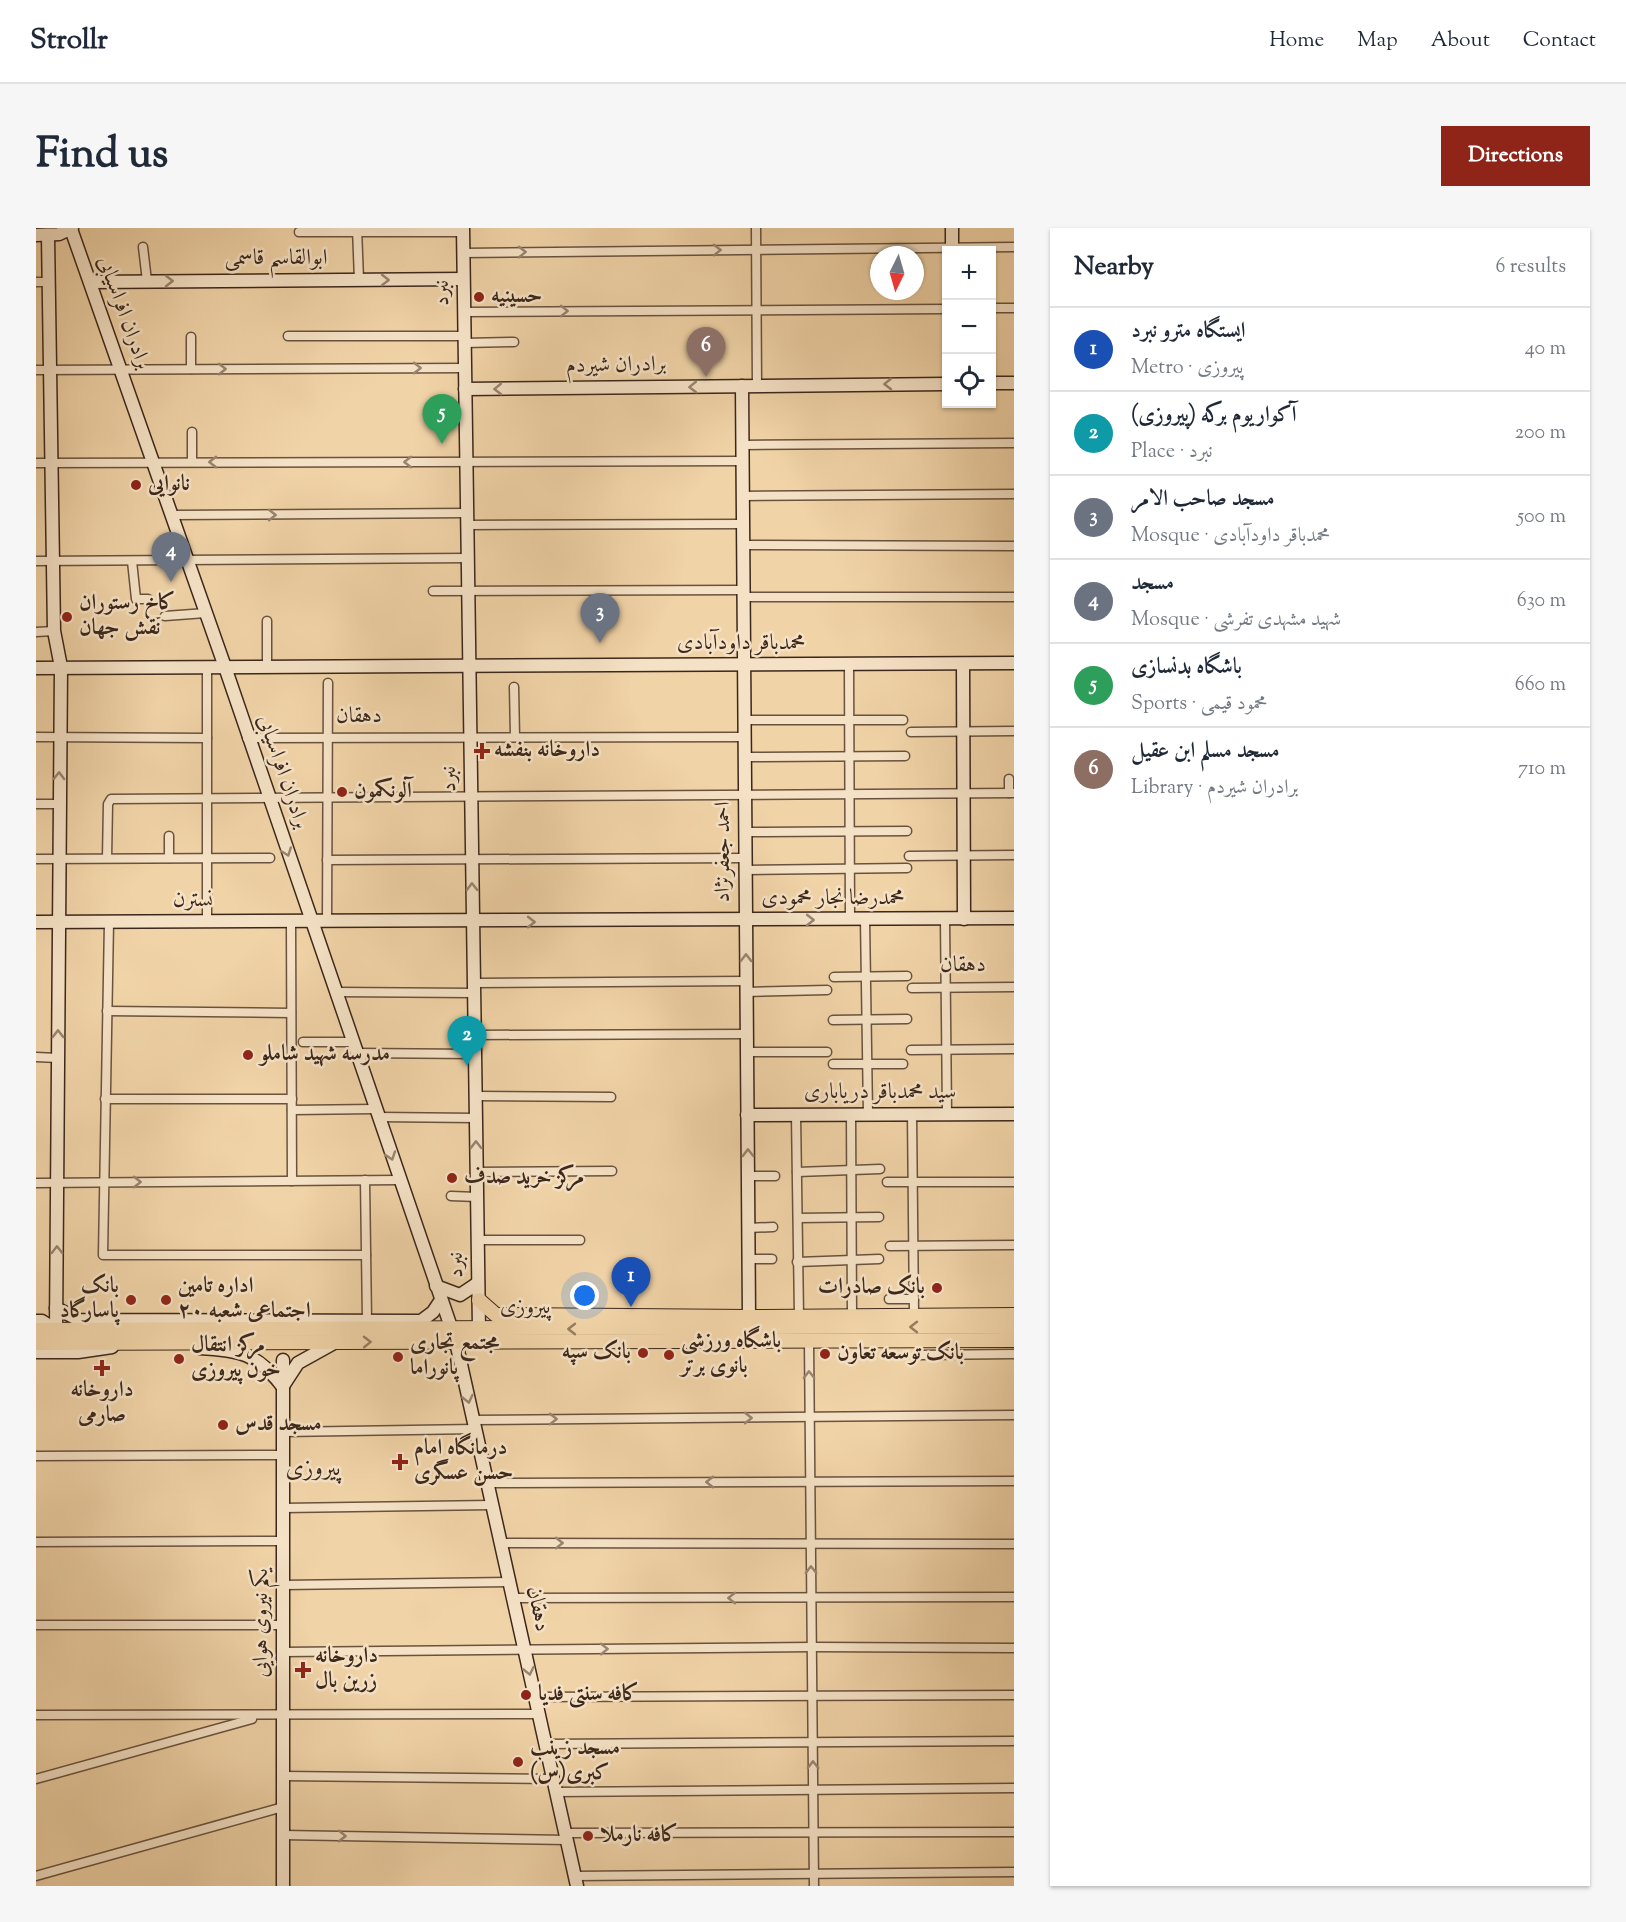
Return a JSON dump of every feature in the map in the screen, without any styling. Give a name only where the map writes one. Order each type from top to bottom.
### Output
[{"type":"main road","points":[[479,1300],[496,1315],[663,1316],[749,1323],[799,1316],[1014,1315]]},
{"type":"main road","points":[[595,1316],[613,1329]]},
{"type":"main road","points":[[646,1329],[663,1316]]},
{"type":"main road","name":"پیروزی","points":[[36,1330],[56,1336],[121,1343],[334,1343],[454,1336],[479,1329],[646,1329],[749,1323],[956,1334],[1014,1340]]},
{"type":"main road","name":"پیروزی","points":[[36,1342],[56,1336],[283,1324],[454,1336],[809,1342],[956,1334],[1014,1326]]},
{"type":"street","points":[[756,228],[757,386]]},
{"type":"street","points":[[952,228],[952,246]]},
{"type":"street","points":[[56,1336],[61,668],[54,631],[50,370],[42,282],[42,236],[71,229]]},
{"type":"street","name":"برادران افراسیابی","points":[[71,229],[122,369],[454,1336]]},
{"type":"street","points":[[357,230],[359,280]]},
{"type":"street","points":[[299,232],[463,230]]},
{"type":"street","name":"نبرد","points":[[463,230],[479,1329]]},
{"type":"street","points":[[143,247],[147,281]]},
{"type":"street","points":[[996,247],[1014,247]]},
{"type":"street","points":[[463,253],[942,248]]},
{"type":"street","name":"ابوالقاسم قاسمی","points":[[90,282],[464,279]]},
{"type":"street","points":[[996,308],[1014,308]]},
{"type":"street","points":[[464,312],[942,309]]},
{"type":"street","points":[[191,336],[191,369]]},
{"type":"street","points":[[288,336],[514,342]]},
{"type":"street","points":[[36,370],[465,368]]},
{"type":"street","points":[[996,383],[1014,383]]},
{"type":"street","name":"برادران شیردم","points":[[465,389],[942,384]]},
{"type":"street","name":"احمد جعفرنژاد","points":[[742,386],[749,1323]]},
{"type":"street","points":[[192,432],[192,462]]},
{"type":"street","points":[[743,445],[1014,442]]},
{"type":"street","points":[[36,463],[743,462]]},
{"type":"street","points":[[743,495],[1014,494]]},
{"type":"street","points":[[172,515],[743,524]]},
{"type":"street","points":[[743,545],[1014,546]]},
{"type":"street","points":[[36,561],[468,558]]},
{"type":"street","points":[[132,561],[136,599],[148,599]]},
{"type":"street","points":[[432,591],[1014,597]]},
{"type":"street","points":[[165,616],[206,613]]},
{"type":"street","points":[[267,621],[267,667]]},
{"type":"street","points":[[36,632],[54,631]]},
{"type":"street","name":"محمدباقر داودآبادی","points":[[36,668],[1014,663]]},
{"type":"street","points":[[849,664],[850,920]]},
{"type":"street","points":[[963,664],[964,919]]},
{"type":"street","points":[[207,667],[207,922]]},
{"type":"street","points":[[327,922],[328,683]]},
{"type":"street","points":[[514,687],[515,737]]},
{"type":"street","points":[[745,720],[903,720]]},
{"type":"street","points":[[911,732],[1014,731]]},
{"type":"street","points":[[36,737],[207,738]]},
{"type":"street","name":"دهقان","points":[[247,738],[745,737]]},
{"type":"street","points":[[745,757],[905,756]]},
{"type":"street","points":[[107,858],[108,801],[207,797],[1011,793],[1009,778]]},
{"type":"street","points":[[36,804],[59,804]]},
{"type":"street","points":[[745,832],[907,831]]},
{"type":"street","points":[[169,836],[169,858]]},
{"type":"street","points":[[909,856],[1014,855]]},
{"type":"street","points":[[36,858],[270,858]]},
{"type":"street","points":[[327,860],[472,859],[907,868]]},
{"type":"street","name":"محمدرضا نجار محمودی","points":[[327,922],[1014,918]]},
{"type":"street","points":[[865,919],[868,1114]]},
{"type":"street","points":[[945,919],[947,1114]]},
{"type":"street","name":"نسترن","points":[[36,922],[327,922]]},
{"type":"street","points":[[109,922],[103,1252],[107,1257],[366,1255]]},
{"type":"street","points":[[291,922],[292,1181]]},
{"type":"street","points":[[834,977],[907,976]]},
{"type":"street","points":[[336,992],[474,988],[746,987],[828,990]]},
{"type":"street","name":"دهقان","points":[[912,988],[1014,987]]},
{"type":"street","points":[[107,1011],[291,1013]]},
{"type":"street","points":[[833,1020],[907,1019]]},
{"type":"street","points":[[474,1035],[747,1034]]},
{"type":"street","points":[[303,1042],[475,1053]]},
{"type":"street","points":[[911,1050],[1014,1049]]},
{"type":"street","points":[[747,1052],[827,1052]]},
{"type":"street","points":[[36,1057],[58,1058]]},
{"type":"street","points":[[833,1064],[903,1064]]},
{"type":"street","points":[[475,1096],[611,1097]]},
{"type":"street","points":[[105,1099],[292,1099]]},
{"type":"street","points":[[292,1110],[476,1118]]},
{"type":"street","points":[[851,1114],[852,1315]]},
{"type":"street","points":[[912,1114],[914,1315]]},
{"type":"street","name":"سید محمدباقر دریاباری","points":[[747,1115],[1014,1114]]},
{"type":"street","points":[[796,1115],[799,1316]]},
{"type":"street","points":[[797,1172],[880,1169]]},
{"type":"street","points":[[476,1172],[612,1171]]},
{"type":"street","points":[[748,1176],[775,1176]]},
{"type":"street","points":[[365,1180],[367,1321]]},
{"type":"street","points":[[36,1183],[399,1180]]},
{"type":"street","points":[[886,1182],[1014,1182]]},
{"type":"street","points":[[452,1196],[477,1197]]},
{"type":"street","points":[[798,1218],[879,1217]]},
{"type":"street","points":[[748,1228],[773,1227]]},
{"type":"street","points":[[477,1240],[580,1240]]},
{"type":"street","points":[[890,1246],[1014,1245]]},
{"type":"street","points":[[748,1259],[772,1259]]},
{"type":"street","points":[[797,1262],[879,1259]]},
{"type":"street","points":[[436,1286],[460,1295],[478,1283]]},
{"type":"street","points":[[889,1299],[914,1299]]},
{"type":"street","points":[[56,1308],[79,1320],[283,1324],[420,1321],[432,1312],[441,1300]]},
{"type":"street","points":[[36,1321],[56,1336]]},
{"type":"street","name":"دهقان","points":[[454,1336],[576,1881]]},
{"type":"street","points":[[809,1342],[814,1886]]},
{"type":"street","points":[[36,1352],[78,1352],[110,1348],[121,1343]]},
{"type":"street","points":[[158,1343],[247,1354],[268,1367],[283,1387],[298,1363],[334,1343]]},
{"type":"street","points":[[919,1355],[1014,1354]]},
{"type":"street","name":"یکم نیروی هوایی","points":[[283,1360],[283,1886]]},
{"type":"street","points":[[283,1432],[474,1424],[1014,1415]]},
{"type":"street","points":[[36,1456],[283,1455]]},
{"type":"street","points":[[487,1483],[1014,1481]]},
{"type":"street","points":[[283,1508],[492,1505]]},
{"type":"street","points":[[36,1542],[283,1541]]},
{"type":"street","points":[[501,1543],[1014,1544]]},
{"type":"street","points":[[283,1585],[509,1582]]},
{"type":"street","points":[[513,1598],[1014,1597]]},
{"type":"street","points":[[36,1625],[283,1625]]},
{"type":"street","points":[[283,1652],[812,1647],[1014,1648]]},
{"type":"street","points":[[535,1697],[1014,1695]]},
{"type":"street","points":[[36,1715],[539,1714]]},
{"type":"street","points":[[36,1779],[263,1716]]},
{"type":"street","points":[[545,1744],[1014,1741]]},
{"type":"street","points":[[283,1776],[553,1779]]},
{"type":"street","points":[[556,1791],[1014,1788]]},
{"type":"street","points":[[36,1876],[283,1807]]},
{"type":"street","points":[[283,1835],[566,1836],[1014,1832]]},
{"type":"street","points":[[576,1881],[814,1874],[1014,1872]]},
{"type":"place","name":"حسینیه","points":[[479,297]]},
{"type":"place","name":"مسجد مسلم ابن عقیل","points":[[706,377]]},
{"type":"place","name":"باشگاه بدنسازی","points":[[442,444]]},
{"type":"place","name":"نانوایی","points":[[136,485]]},
{"type":"place","name":"مسجد","points":[[171,582]]},
{"type":"place","name":"کاخ رستوران نقش جهان","points":[[67,617]]},
{"type":"place","name":"مسجد صاحب الامر","points":[[600,643]]},
{"type":"place","name":"داروخانه بنفشه","points":[[482,751]]},
{"type":"place","name":"آلونکمون","points":[[342,792]]},
{"type":"place","name":"مدرسه شهید شاملو","points":[[248,1055]]},
{"type":"place","name":"آکواریوم برکه (پیروزی)","points":[[467,1066]]},
{"type":"place","name":"مرکز خرید صدف","points":[[452,1178]]},
{"type":"place","name":"بانک صادرات","points":[[937,1288]]},
{"type":"place","name":"بانک پاسارگاد","points":[[131,1300]]},
{"type":"place","name":"اداره تامین اجتماعی شعبه ۲۰","points":[[166,1300]]},
{"type":"place","name":"ایستگاه مترو نبرد","points":[[631,1307]]},
{"type":"place","name":"بانک سپه","points":[[643,1353]]},
{"type":"place","name":"بانک توسعه تعاون","points":[[825,1354]]},
{"type":"place","name":"باشگاه ورزشی بانوی برتر","points":[[669,1355]]},
{"type":"place","name":"مجتمع تجاری پانوراما","points":[[398,1357]]},
{"type":"place","name":"مرکز انتقال خون پیروزی","points":[[179,1359]]},
{"type":"place","name":"داروخانه صارمی","points":[[102,1368]]},
{"type":"place","name":"مسجد قدس","points":[[223,1425]]},
{"type":"place","name":"درمانگاه امام حسن عسگری","points":[[400,1462]]},
{"type":"place","name":"داروخانه زرین بال","points":[[303,1670]]},
{"type":"place","name":"کافه سنتی فدیا","points":[[526,1695]]},
{"type":"place","name":"مسجد زینب کبری(س)","points":[[518,1762]]},
{"type":"place","name":"کافه نارملا","points":[[588,1836]]},
{"type":"district","name":"پیروزی","points":[[313,1469]]}]
